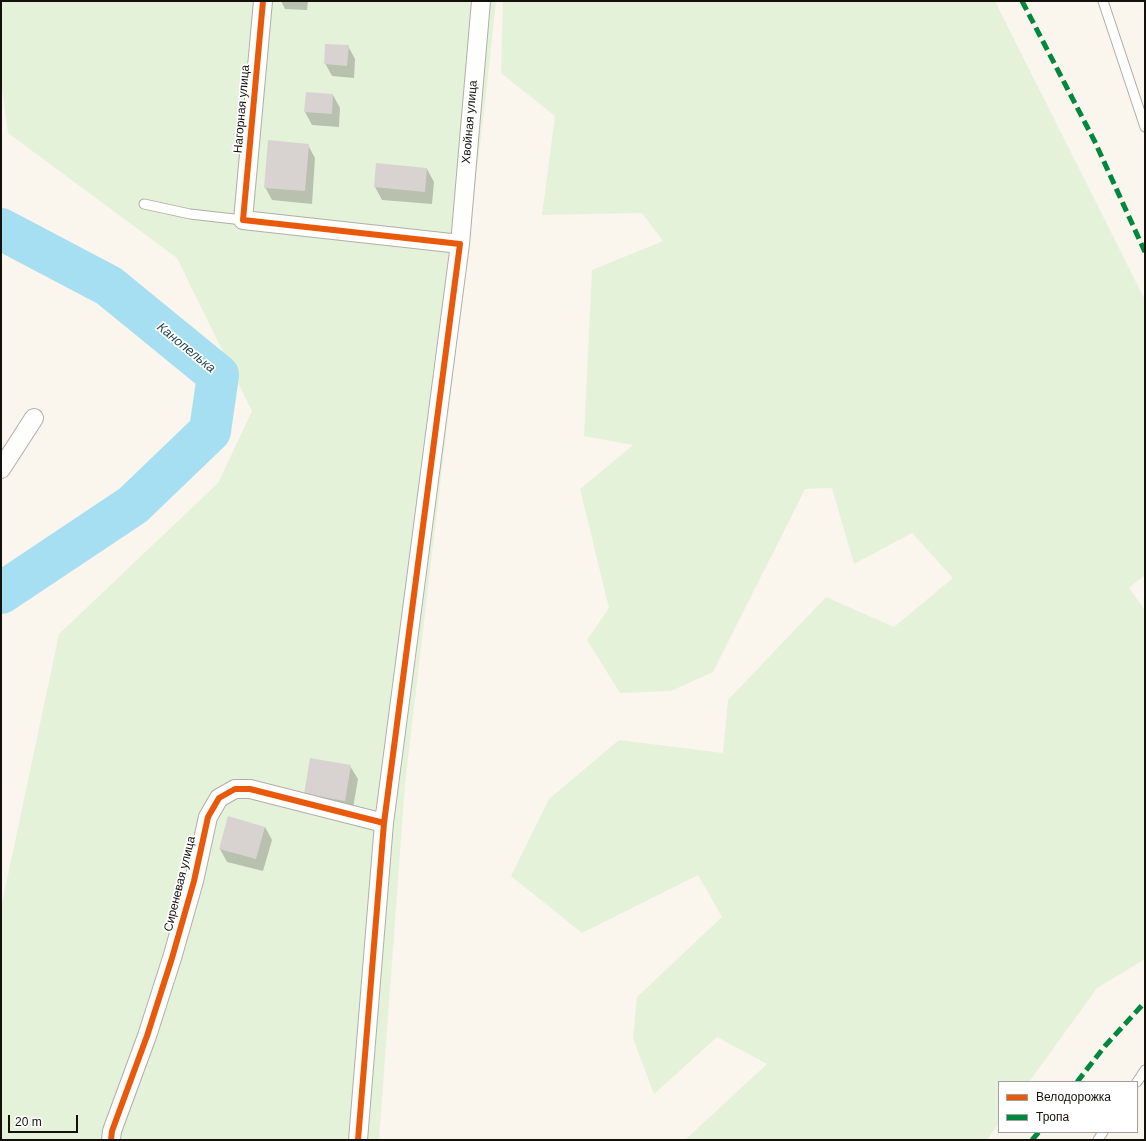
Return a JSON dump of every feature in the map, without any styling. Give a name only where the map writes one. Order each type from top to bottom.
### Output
[{"type":"street","name":"Нагорная улица","points":[[243,220],[263,1]]},
{"type":"street","name":"Хвойная улица","points":[[358,1140],[384,823],[460,244],[481,1]]},
{"type":"street","points":[[243,220],[460,244]]},
{"type":"street","points":[[1,470],[34,418]]},
{"type":"street","name":"Сиреневая улица","points":[[111,1140],[112,1131],[147,1036],[172,958],[194,881],[208,817],[219,798],[235,790],[250,789],[384,823]]},
{"type":"lane","points":[[1103,1],[1145,127]]},
{"type":"lane","points":[[144,204],[190,214],[243,220]]},
{"type":"lane","points":[[1138,1081],[1145,1070]]},
{"type":"green space","points":[[1,1],[496,1],[405,784],[379,1140],[1,1140],[1,908],[59,634],[218,483],[252,411],[177,258],[8,133],[1,82]]},
{"type":"green space","points":[[503,1],[995,1],[1145,300],[1145,575],[1129,588],[1145,610],[1145,959],[1097,988],[1030,1081],[998,1081],[998,1124],[987,1140],[685,1140],[767,1064],[717,1037],[654,1094],[633,1038],[637,997],[722,917],[698,875],[582,933],[511,876],[549,799],[619,740],[723,753],[728,700],[826,597],[894,627],[953,578],[912,533],[854,564],[832,488],[805,489],[713,672],[671,691],[620,693],[587,640],[609,608],[580,489],[633,445],[584,436],[592,270],[663,241],[642,213],[542,215],[555,116],[501,73]]},
{"type":"building","points":[[325,44],[349,45],[347,66],[324,64]]},
{"type":"building","points":[[306,92],[333,94],[332,114],[304,112]]},
{"type":"building","points":[[268,140],[309,144],[305,191],[264,188]]},
{"type":"building","points":[[376,163],[427,168],[425,192],[374,187]]},
{"type":"building","points":[[310,758],[351,765],[345,801],[304,794]]},
{"type":"building","points":[[228,816],[265,827],[256,859],[219,849]]},
{"type":"waterway","name":"Канопелька","points":[[1,229],[109,286],[218,375],[210,431],[133,505],[1,593]]},
{"type":"marked path","points":[[1022,1],[1095,142],[1145,252]]},
{"type":"marked path","points":[[1078,1081],[1105,1046],[1145,1002]]},
{"type":"marked path","points":[[1032,1140],[1038,1133]]},
{"type":"cycle path","points":[[263,1],[243,220],[460,244],[384,823],[358,1140]]},
{"type":"cycle path","points":[[111,1140],[112,1131],[147,1036],[172,958],[194,881],[208,817],[219,798],[235,789],[250,789],[384,823]]}]
